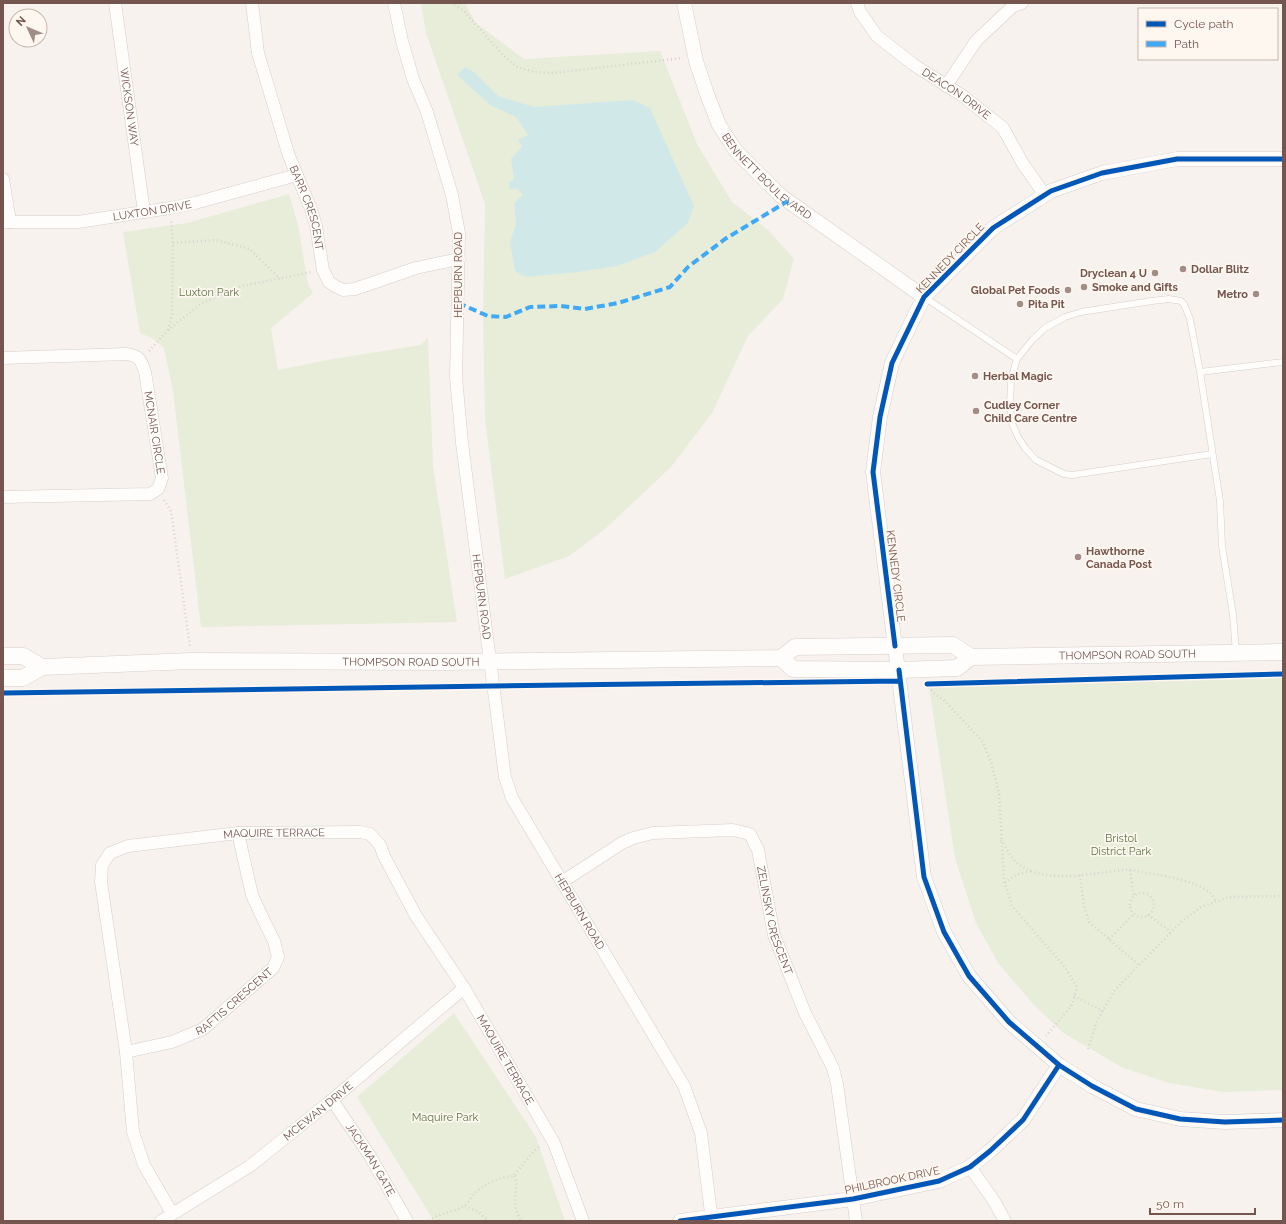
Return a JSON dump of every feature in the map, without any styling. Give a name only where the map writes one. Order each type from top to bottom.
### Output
[{"type":"main road","points":[[953,645],[971,657],[957,668],[899,670],[793,669],[781,658],[795,647],[953,645]]},
{"type":"main road","name":"THOMPSON ROAD SOUTH","points":[[971,657],[1283,652]]},
{"type":"main road","points":[[3,656],[23,656],[42,667]]},
{"type":"main road","name":"THOMPSON ROAD SOUTH","points":[[3,678],[23,678],[42,667],[192,661],[490,661],[781,658]]},
{"type":"street","name":"WICKSON WAY","points":[[115,3],[144,212]]},
{"type":"street","name":"BARR CRESCENT","points":[[252,3],[258,53],[289,156],[311,209],[316,226],[323,270],[329,282],[343,290],[360,287],[416,268],[459,259]]},
{"type":"street","name":"HEPBURN ROAD","points":[[394,3],[402,41],[413,79],[427,112],[452,195],[459,233],[456,377],[462,443],[505,777],[512,798],[684,1086],[701,1133],[712,1219]]},
{"type":"street","name":"BENNETT BOULEVARD","points":[[684,3],[695,56],[719,125],[736,151],[781,196],[924,297]]},
{"type":"street","name":"DEACON DRIVE","points":[[857,3],[860,12],[877,36],[914,65],[964,96],[1003,128],[1023,164],[1045,195]]},
{"type":"street","points":[[946,86],[976,40],[1013,6],[1022,3]]},
{"type":"street","name":"KENNEDY CIRCLE","points":[[1283,159],[1177,159],[1102,173],[1052,191],[993,228],[924,297],[892,363],[880,416],[873,472],[924,877],[944,932],[969,976],[1009,1022],[1059,1065],[1092,1086],[1136,1108],[1180,1119],[1225,1122],[1283,1120]]},
{"type":"street","name":"LUXTON DRIVE","points":[[6,222],[78,222],[170,208],[195,203],[297,175]]},
{"type":"street","points":[[3,179],[6,222]]},
{"type":"street","points":[[3,358],[126,354],[134,355],[141,360]]},
{"type":"street","name":"MCNAIR CIRCLE","points":[[3,497],[150,494],[158,489],[162,478],[145,372],[141,360]]},
{"type":"street","name":"ZELINSKY CRESCENT","points":[[562,882],[622,843],[633,838],[653,833],[726,830],[750,834],[758,850],[774,935],[805,1013],[833,1068],[837,1084],[854,1199]]},
{"type":"street","name":"MAQUIRE TERRACE","points":[[172,1213],[144,1165],[133,1132],[126,1052],[101,882],[102,865],[110,853],[128,846],[238,833],[360,832],[370,834],[380,845],[384,856],[416,916],[464,988],[551,1138],[561,1160],[583,1221]]},
{"type":"street","name":"RAFTIS CRESCENT","points":[[126,1052],[172,1042],[203,1029],[273,968],[278,957],[274,941],[252,895],[238,833]]},
{"type":"street","name":"MCEWAN DRIVE","points":[[161,1221],[250,1166],[332,1100],[464,988]]},
{"type":"street","name":"PHILBROOK DRIVE","points":[[680,1221],[712,1219],[854,1199],[939,1182],[970,1167],[990,1151],[1023,1120],[1059,1065]]},
{"type":"street","name":"JACKMAN GATE","points":[[332,1100],[370,1156],[402,1219]]},
{"type":"street","points":[[970,1167],[994,1201],[1005,1221]]},
{"type":"street","points":[[854,1199],[856,1221]]},
{"type":"lane","points":[[924,297],[1017,359]]},
{"type":"lane","points":[[1212,454],[1072,475],[1064,474],[1036,460],[1025,448],[1012,423],[1010,407],[1011,379],[1017,359],[1033,339],[1045,328],[1065,317],[1081,312],[1169,299],[1178,300],[1184,304],[1190,319],[1200,372],[1220,501],[1222,546],[1233,615],[1236,652]]},
{"type":"lane","points":[[1200,372],[1283,362]]},
{"type":"path","points":[[451,3],[463,10],[503,55],[517,67],[534,72],[553,73],[695,56]]},
{"type":"path","points":[[168,330],[172,314],[173,243],[170,208]]},
{"type":"path","points":[[173,243],[216,240],[250,250],[280,279]]},
{"type":"path","points":[[141,360],[168,330],[202,303],[242,286],[323,270]]},
{"type":"path","points":[[158,489],[171,511],[192,661]]},
{"type":"path","points":[[927,684],[934,693],[945,702],[982,741],[991,762],[999,794],[1005,883],[1012,906],[1064,966],[1077,987],[1072,1005],[1037,1046]]},
{"type":"path","points":[[1001,840],[1009,854],[1016,862],[1031,871],[1054,876],[1130,870],[1175,878],[1194,884],[1209,892],[1216,901]]},
{"type":"path","points":[[1130,870],[1134,895],[1130,906],[1134,914],[1140,916],[1148,915],[1166,928],[1170,933]]},
{"type":"path","points":[[1005,883],[1009,878],[1031,871]]},
{"type":"path","points":[[1080,875],[1084,906],[1089,922],[1140,965]]},
{"type":"path","points":[[1134,895],[1145,893],[1152,898],[1154,906],[1148,915]]},
{"type":"path","points":[[1088,1049],[1098,1021],[1114,990],[1182,921],[1201,907],[1229,897],[1283,896]]},
{"type":"path","points":[[1109,939],[1134,914]]},
{"type":"path","points":[[1074,996],[1103,1011]]},
{"type":"path","points":[[429,1221],[437,1215],[465,1206],[478,1191],[503,1177],[514,1176],[537,1148],[551,1138]]},
{"type":"path","points":[[514,1176],[516,1180],[515,1202],[517,1214],[521,1221]]},
{"type":"path","points":[[465,1206],[479,1212],[488,1221]]},
{"type":"green space","points":[[421,3],[465,3],[476,23],[524,59],[660,51],[697,144],[732,202],[769,231],[794,259],[783,299],[748,336],[712,413],[671,467],[605,529],[569,556],[505,579],[485,419],[483,316],[485,204],[426,33]]},
{"type":"green space","name":"Luxton Park","points":[[289,194],[298,225],[308,284],[313,293],[271,328],[278,370],[333,359],[421,345],[428,337],[433,466],[457,622],[201,627],[173,391],[164,348],[154,339],[140,333],[123,232],[187,223]]},
{"type":"green space","name":"Bristol District Park","points":[[1283,678],[1283,1090],[1223,1092],[1169,1083],[1123,1068],[1062,1032],[1033,1004],[998,963],[976,923],[955,858],[929,687]]},
{"type":"green space","name":"Maquire Park","points":[[454,1013],[536,1137],[565,1221],[434,1221],[357,1097]]},
{"type":"water","points":[[465,67],[474,72],[498,96],[534,107],[633,100],[650,108],[694,206],[688,223],[655,252],[617,266],[526,277],[515,271],[510,242],[516,224],[514,203],[523,195],[517,188],[510,190],[509,183],[514,178],[511,159],[522,147],[518,140],[528,135],[516,117],[490,105],[457,75]]},
{"type":"marked path","points":[[458,303],[488,316],[506,317],[530,307],[561,306],[585,309],[618,303],[670,287],[688,267],[725,239],[788,201]]},
{"type":"cycle path","points":[[895,646],[873,472],[880,417],[892,363],[924,297],[993,228],[1051,191],[1102,173],[1177,159],[1283,159]]},
{"type":"cycle path","points":[[899,670],[924,877],[944,932],[969,976],[1009,1022],[1059,1065],[1092,1086],[1136,1109],[1180,1119],[1225,1122],[1283,1120]]},
{"type":"cycle path","points":[[927,684],[1283,674]]},
{"type":"cycle path","points":[[3,693],[900,681]]},
{"type":"cycle path","points":[[680,1221],[853,1199],[939,1181],[970,1167],[990,1151],[1023,1120],[1059,1065]]},
{"type":"place","name":"Dollar Blitz","points":[[1183,269]]},
{"type":"place","name":"Dryclean 4 U","points":[[1155,273]]},
{"type":"place","name":"Smoke and Gifts","points":[[1084,287]]},
{"type":"place","name":"Global Pet Foods","points":[[1068,290]]},
{"type":"place","name":"Metro","points":[[1256,294]]},
{"type":"place","name":"Pita Pit","points":[[1020,304]]},
{"type":"place","name":"Herbal Magic","points":[[975,376]]},
{"type":"place","name":"Cudley Corner Child Care Centre","points":[[976,411]]},
{"type":"place","name":"Hawthorne Canada Post","points":[[1078,557]]}]
